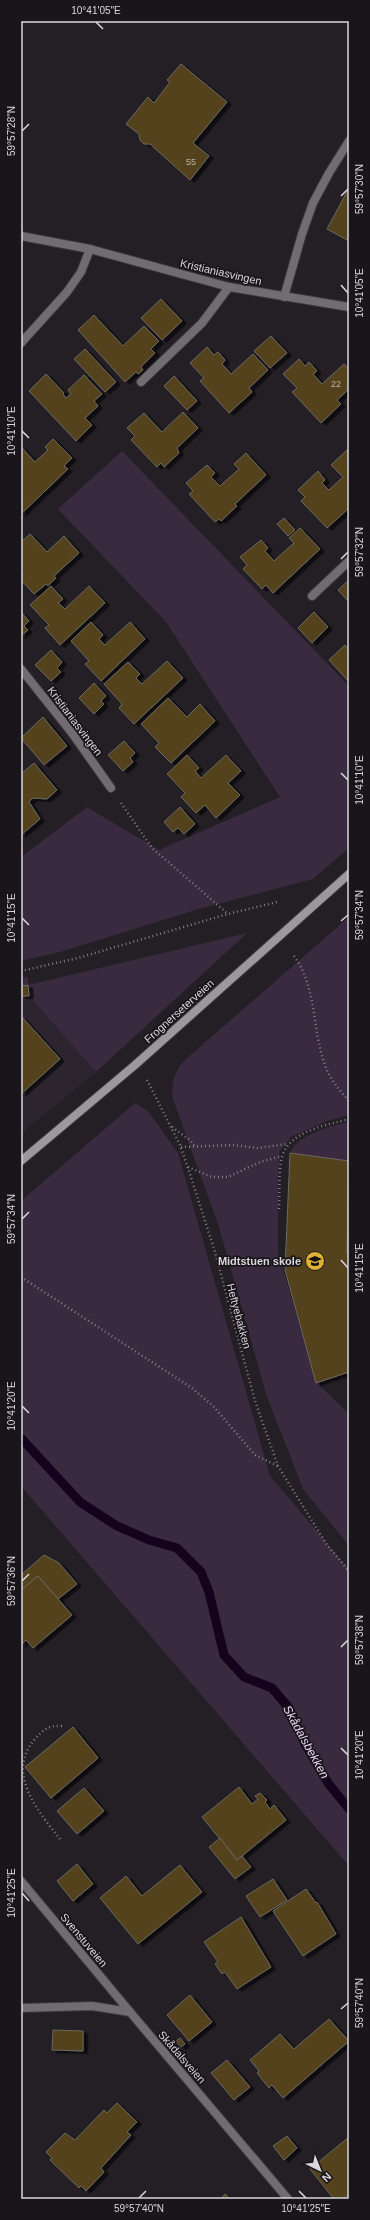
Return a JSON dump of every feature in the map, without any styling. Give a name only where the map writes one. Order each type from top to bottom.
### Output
[{"type":"main road","name":"Frognerseterveien","points":[[21,1161],[135,1065],[349,874]]},
{"type":"street","points":[[284,297],[302,234],[313,203],[328,173],[349,140]]},
{"type":"street","name":"Kristianiasvingen","points":[[21,236],[90,249],[230,287],[349,307]]},
{"type":"street","points":[[21,343],[82,272],[90,249]]},
{"type":"street","points":[[141,382],[202,323],[230,287]]},
{"type":"street","points":[[312,596],[349,561]]},
{"type":"street","name":"Kristianiasvingen","points":[[21,669],[72,733],[111,788]]},
{"type":"street","name":"Svenstuveien","points":[[21,1881],[130,2012]]},
{"type":"street","points":[[21,2008],[92,2006],[130,2012]]},
{"type":"street","name":"Skådalsveien","points":[[130,2012],[288,2199]]},
{"type":"path","points":[[111,788],[152,848],[228,914]]},
{"type":"path","points":[[21,971],[78,958],[228,914],[277,902]]},
{"type":"path","points":[[294,956],[304,970],[325,1065],[332,1080],[349,1101]]},
{"type":"path","name":"Heftyebakken","points":[[148,1082],[172,1127],[188,1167],[215,1252],[255,1401],[278,1466],[327,1545],[349,1570]]},
{"type":"path","points":[[181,1147],[233,1144],[257,1148],[288,1144],[303,1134],[349,1119]]},
{"type":"path","points":[[172,1127],[191,1141],[196,1147]]},
{"type":"path","points":[[279,1209],[282,1156],[288,1144]]},
{"type":"path","points":[[188,1167],[212,1177],[228,1177],[260,1162],[282,1156]]},
{"type":"path","points":[[21,1276],[192,1388],[214,1406],[255,1455],[278,1466]]},
{"type":"path","points":[[60,1839],[40,1814],[27,1788],[22,1772],[26,1750],[42,1731],[52,1725],[62,1726]]},
{"type":"shaded area","points":[[122,451],[349,686],[349,848],[313,879],[202,908],[60,952],[21,961],[21,857],[87,807],[159,850],[280,797],[166,622],[58,509]]},
{"type":"shaded area","points":[[349,917],[349,1115],[327,1121],[291,1137],[280,1151],[278,1176],[278,1252],[316,1382],[349,1414],[349,1546],[303,1489],[267,1397],[219,1227],[172,1093],[176,1073],[186,1059]]},
{"type":"shaded area","points":[[247,933],[96,1072],[29,996],[28,986],[21,986],[21,978],[28,977],[28,985]]},
{"type":"shaded area","points":[[28,977],[29,996],[96,1072],[21,1134],[21,978]]},
{"type":"shaded area","points":[[135,1103],[148,1111],[178,1153],[270,1476],[349,1569],[349,1866],[21,1486],[21,1201]]},
{"type":"shaded area","points":[[349,1122],[349,1161],[290,1153],[300,1141],[307,1136],[324,1128]]},
{"type":"building","points":[[181,64],[227,102],[193,143],[209,156],[190,180],[150,144],[144,144],[140,140],[139,134],[126,124],[148,97],[154,103],[170,82],[167,80]]},
{"type":"building","points":[[349,188],[349,241],[327,229]]},
{"type":"building","points":[[161,299],[182,321],[162,340],[141,318]]},
{"type":"building","points":[[94,315],[123,346],[144,326],[159,341],[151,349],[155,353],[141,367],[143,370],[138,374],[136,372],[125,382],[78,330]]},
{"type":"building","points":[[271,336],[287,353],[270,368],[254,351]]},
{"type":"building","points":[[207,347],[214,355],[218,352],[225,360],[222,364],[231,374],[253,354],[268,370],[249,388],[252,392],[229,413],[200,381],[204,378],[190,363]]},
{"type":"building","points":[[85,349],[116,382],[105,392],[74,359]]},
{"type":"building","points":[[299,359],[305,366],[309,362],[317,371],[313,374],[322,384],[344,364],[349,369],[349,389],[337,400],[341,404],[321,423],[292,392],[297,388],[283,374]]},
{"type":"building","points":[[46,374],[64,393],[63,394],[66,398],[71,394],[68,390],[84,375],[102,394],[94,401],[98,406],[85,418],[92,425],[76,441],[29,391]]},
{"type":"building","points":[[174,376],[197,401],[187,410],[164,386]]},
{"type":"building","points":[[183,412],[198,428],[177,448],[179,453],[164,467],[161,463],[157,467],[131,440],[135,436],[127,428],[144,413],[162,432]]},
{"type":"building","points":[[53,439],[72,458],[64,466],[68,469],[21,514],[21,447],[35,462],[48,450],[45,447]]},
{"type":"building","points":[[348,449],[349,508],[327,528],[301,501],[305,497],[298,490],[318,471],[325,480],[322,483],[329,490],[343,477],[331,465]]},
{"type":"building","points":[[246,453],[266,475],[235,504],[237,506],[221,521],[219,519],[215,522],[189,494],[193,491],[186,483],[207,465],[215,473],[211,477],[220,486],[239,469],[234,464]]},
{"type":"building","points":[[284,518],[295,530],[288,536],[277,524]]},
{"type":"building","points":[[300,528],[320,549],[273,593],[266,585],[262,589],[243,569],[247,565],[240,557],[261,540],[268,548],[265,551],[274,561],[294,543],[289,538]]},
{"type":"building","points":[[30,534],[47,552],[64,536],[79,553],[54,576],[56,578],[48,586],[46,584],[34,594],[21,580],[23,575],[21,572],[21,542]]},
{"type":"building","points":[[349,580],[349,602],[338,590]]},
{"type":"building","points":[[51,586],[63,599],[58,603],[65,609],[89,586],[105,603],[60,645],[45,628],[49,625],[30,605]]},
{"type":"building","points":[[21,612],[29,621],[24,626],[28,630],[21,636]]},
{"type":"building","points":[[314,612],[328,627],[312,643],[298,628]]},
{"type":"building","points":[[91,622],[103,635],[99,639],[105,645],[130,622],[145,639],[101,681],[85,664],[89,661],[71,641]]},
{"type":"building","points":[[345,645],[349,650],[349,682],[329,660]]},
{"type":"building","points":[[51,650],[62,662],[57,668],[61,672],[51,681],[35,665]]},
{"type":"building","points":[[167,661],[183,678],[134,724],[119,708],[122,704],[104,684],[128,662],[140,674],[136,678],[142,684]]},
{"type":"building","points":[[94,683],[106,696],[101,701],[104,704],[94,714],[79,698]]},
{"type":"building","points":[[168,698],[187,717],[200,704],[215,721],[171,763],[155,747],[159,743],[141,724]]},
{"type":"building","points":[[43,717],[67,746],[44,765],[21,738]]},
{"type":"building","points":[[124,741],[135,753],[130,758],[133,762],[123,771],[108,755]]},
{"type":"building","points":[[187,755],[199,768],[195,771],[201,778],[226,755],[241,771],[228,783],[240,795],[216,818],[205,805],[196,813],[181,797],[185,793],[167,774]]},
{"type":"building","points":[[34,763],[57,790],[47,799],[33,798],[29,802],[40,819],[21,835],[21,774]]},
{"type":"building","points":[[180,807],[195,824],[184,834],[178,828],[173,832],[164,822]]},
{"type":"building","points":[[28,985],[29,996],[21,996],[21,986]]},
{"type":"building","points":[[21,1016],[60,1059],[21,1094]]},
{"type":"building","name":"Midtstuen skole","points":[[290,1153],[349,1161],[347,1253],[349,1253],[349,1372],[316,1383],[285,1270]]},
{"type":"building","points":[[44,1555],[59,1563],[77,1584],[58,1599],[38,1576],[23,1589],[21,1587],[21,1575]]},
{"type":"building","points":[[38,1576],[72,1615],[33,1648],[26,1640],[21,1645],[21,1590]]},
{"type":"building","points":[[73,1727],[98,1758],[51,1798],[25,1767]]},
{"type":"building","points":[[239,1787],[252,1804],[258,1799],[255,1796],[260,1793],[267,1800],[265,1802],[270,1809],[274,1805],[286,1820],[237,1860],[202,1817]]},
{"type":"building","points":[[84,1788],[104,1811],[77,1834],[57,1811]]},
{"type":"building","points":[[220,1838],[237,1860],[242,1856],[251,1867],[235,1879],[209,1847]]},
{"type":"building","points":[[77,1864],[93,1884],[73,1901],[57,1881]]},
{"type":"building","points":[[180,1865],[202,1892],[138,1944],[100,1898],[126,1876],[142,1896]]},
{"type":"building","points":[[273,1879],[287,1900],[260,1917],[246,1896]]},
{"type":"building","points":[[306,1889],[316,1903],[317,1902],[336,1934],[303,1956],[273,1911]]},
{"type":"building","points":[[241,1917],[271,1967],[237,1989],[224,1972],[222,1974],[215,1964],[218,1962],[204,1942]]},
{"type":"building","points":[[190,1995],[212,2022],[189,2041],[167,2015]]},
{"type":"building","points":[[329,2019],[349,2041],[283,2098],[272,2085],[269,2088],[257,2073],[259,2071],[250,2060],[280,2034],[294,2049]]},
{"type":"building","points":[[53,2030],[83,2031],[83,2051],[52,2050]]},
{"type":"building","points":[[180,2038],[185,2044],[181,2047],[176,2041]]},
{"type":"building","points":[[227,2060],[250,2087],[234,2100],[211,2073]]},
{"type":"building","points":[[117,2103],[137,2122],[127,2132],[131,2135],[101,2168],[104,2172],[86,2191],[81,2186],[79,2188],[50,2160],[52,2158],[46,2152],[65,2133],[75,2140],[104,2110],[107,2113]]},
{"type":"building","points":[[287,2136],[297,2148],[284,2160],[273,2146]]},
{"type":"building","points":[[349,2137],[349,2194],[343,2199],[334,2199],[310,2169]]},
{"type":"building","points":[[225,2194],[230,2199],[221,2199]]},
{"type":"waterway","name":"Skådalsbekken","points":[[21,1438],[80,1502],[117,1526],[149,1540],[177,1548],[201,1572],[209,1592],[224,1655],[244,1677],[272,1688],[289,1708],[305,1744],[328,1783],[349,1809]]},
{"type":"place","name":"Midtstuen skole","points":[[315,1261]]}]
